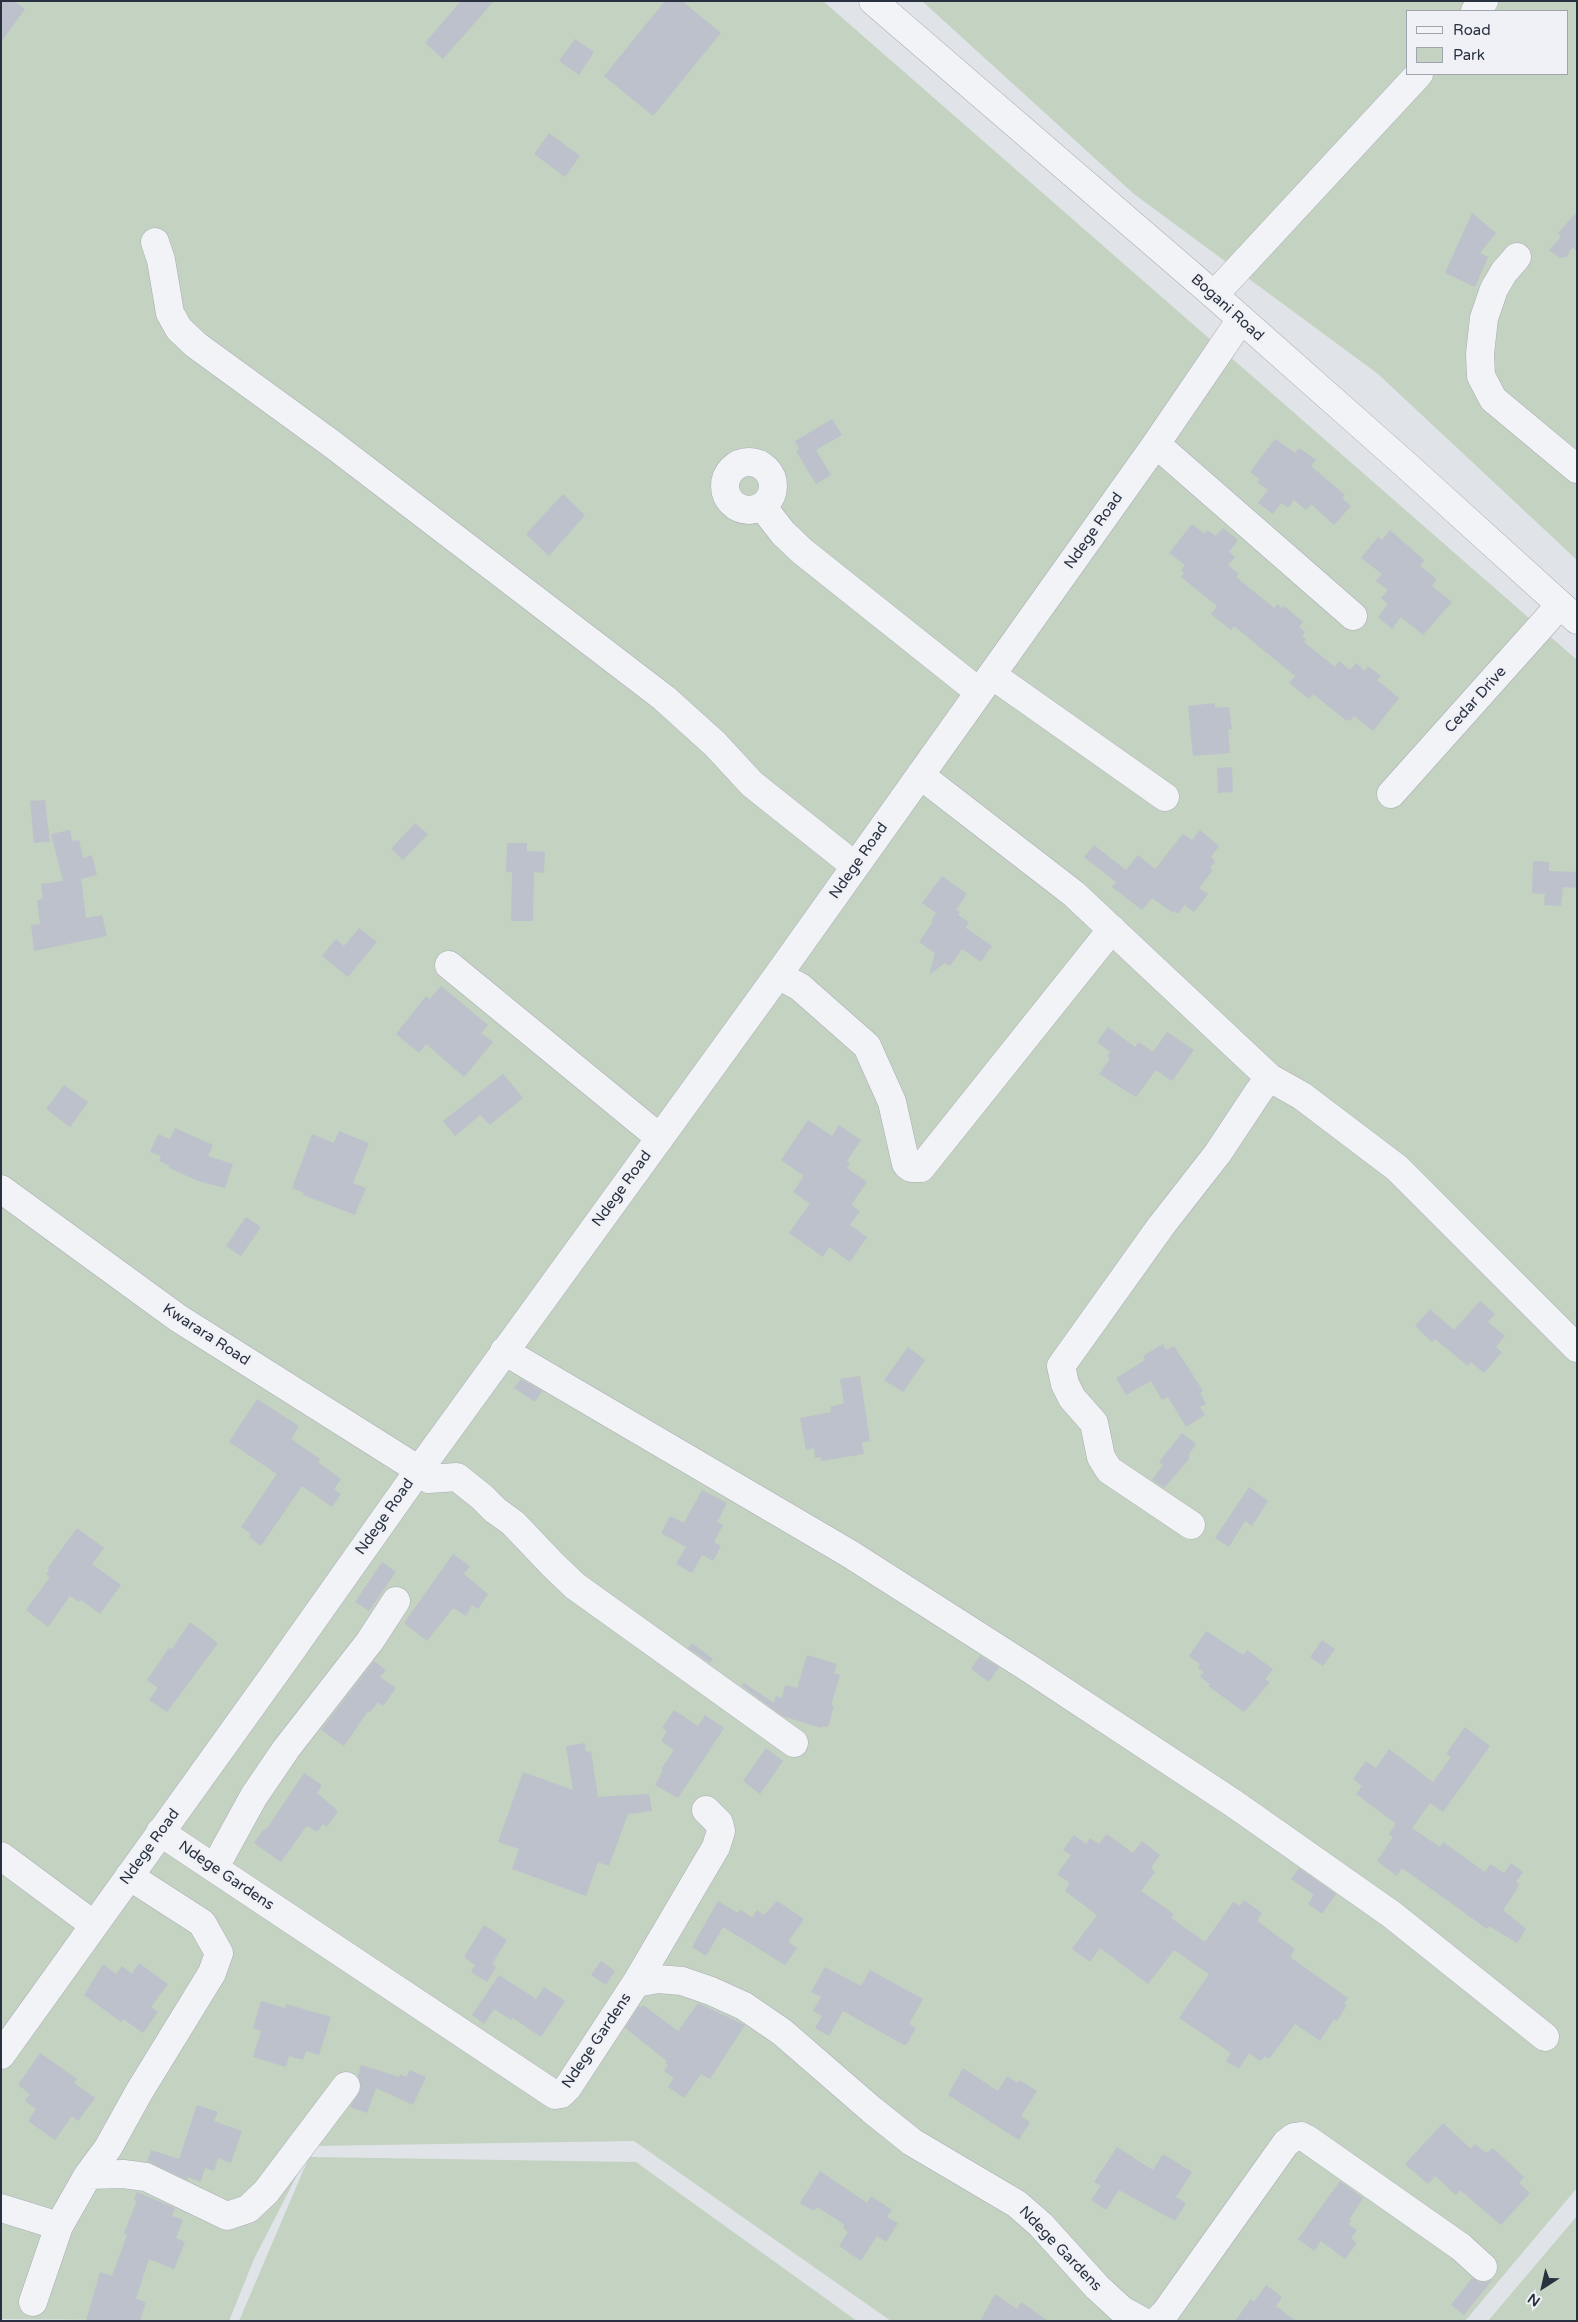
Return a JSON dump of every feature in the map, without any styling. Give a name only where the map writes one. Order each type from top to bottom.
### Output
[{"type":"street","name":"Bogani Road","points":[[873,1],[1406,465],[1568,613]]},
{"type":"street","points":[[1214,296],[1418,75]]},
{"type":"street","points":[[155,242],[161,260],[170,313],[179,329],[196,345],[332,444],[664,698],[715,744],[752,784],[801,825],[855,866]]},
{"type":"street","points":[[1517,257],[1504,272],[1494,290],[1484,318],[1480,354],[1481,376],[1493,399],[1577,469]]},
{"type":"street","name":"Ndege Road","points":[[1,2055],[418,1470],[778,975],[1156,444],[1240,321]]},
{"type":"street","points":[[1156,444],[1354,616]]},
{"type":"street","points":[[762,506],[783,533],[802,551],[985,684],[1166,797]]},
{"type":"street","name":"Cedar Drive","points":[[1392,794],[1568,613]]},
{"type":"street","points":[[920,775],[1074,894],[1270,1078],[1302,1096],[1397,1168],[1577,1348]]},
{"type":"street","points":[[778,975],[800,987],[866,1046],[892,1102],[906,1164],[911,1168],[921,1168],[1112,929]]},
{"type":"street","points":[[449,965],[660,1138]]},
{"type":"street","points":[[1191,1525],[1109,1470],[1101,1457],[1094,1423],[1072,1398],[1065,1384],[1061,1366],[1161,1226],[1218,1153],[1259,1090],[1270,1078]]},
{"type":"street","name":"Kwarara Road","points":[[1,1189],[178,1318],[418,1470],[429,1479],[457,1477],[482,1497],[494,1510],[513,1523],[553,1566],[576,1586],[794,1743]]},
{"type":"street","points":[[504,1351],[850,1554],[1209,1787],[1391,1914],[1545,2037]]},
{"type":"street","points":[[215,1867],[254,1796],[286,1749],[370,1641],[396,1601]]},
{"type":"street","points":[[636,1983],[716,1847],[721,1831],[719,1823],[706,1810]]},
{"type":"street","name":"Ndege Gardens","points":[[160,1832],[555,2095],[561,2094],[568,2087],[636,1983],[658,1979],[682,1981],[719,1994],[759,2016],[782,2032],[912,2142],[1017,2204],[1041,2225],[1103,2293],[1122,2310],[1142,2321]]},
{"type":"street","points":[[1,1856],[94,1925]]},
{"type":"street","points":[[33,2302],[59,2226],[88,2175],[108,2148],[139,2092],[212,1973],[219,1953],[202,1923],[129,1876]]},
{"type":"street","points":[[88,2175],[123,2174],[146,2177],[227,2216],[248,2209],[266,2192],[346,2086]]},
{"type":"street","points":[[1157,2321],[1165,2313],[1286,2143],[1294,2137],[1301,2136],[1307,2139],[1460,2248],[1483,2267]]},
{"type":"street","points":[[1,2208],[59,2226]]},
{"type":"green space","points":[[1,1],[823,1],[1577,660],[1577,2188],[1465,2321],[891,2321],[634,2141],[312,2146],[254,2259],[229,2321],[1,2319]]},
{"type":"green space","points":[[922,1],[1577,1],[1577,560],[1378,374],[1134,194]]},
{"type":"green space","points":[[309,2157],[636,2162],[857,2321],[239,2321]]},
{"type":"green space","points":[[1577,2216],[1577,2321],[1488,2321]]},
{"type":"building","points":[[1,1],[14,1],[25,9],[1,42]]},
{"type":"building","points":[[461,1],[494,1],[443,59],[425,43]]},
{"type":"building","points":[[665,1],[682,1],[721,33],[653,116],[604,76]]},
{"type":"building","points":[[575,39],[594,52],[579,75],[559,61]]},
{"type":"building","points":[[549,133],[580,156],[565,177],[534,154]]},
{"type":"building","points":[[1577,212],[1577,251],[1572,247],[1567,257],[1560,258],[1549,250],[1561,237],[1558,233]]},
{"type":"building","points":[[1472,213],[1496,233],[1480,253],[1488,257],[1475,287],[1445,273]]},
{"type":"building","points":[[832,419],[842,435],[816,450],[831,475],[816,484],[796,451],[799,449],[795,441]]},
{"type":"building","points":[[1275,439],[1295,453],[1299,448],[1316,460],[1311,466],[1345,495],[1342,498],[1351,506],[1334,525],[1311,504],[1306,510],[1294,500],[1288,508],[1281,503],[1273,514],[1258,503],[1268,490],[1257,482],[1259,479],[1250,472]]},
{"type":"building","points":[[563,494],[585,515],[549,556],[526,534]]},
{"type":"building","points":[[1192,524],[1205,534],[1207,530],[1216,536],[1223,528],[1238,540],[1229,552],[1235,557],[1228,565],[1239,574],[1236,577],[1274,608],[1277,604],[1282,608],[1284,606],[1303,622],[1299,627],[1305,632],[1302,636],[1306,639],[1304,642],[1335,667],[1339,661],[1350,670],[1356,663],[1365,671],[1368,666],[1381,676],[1377,680],[1399,698],[1373,731],[1354,716],[1351,721],[1349,719],[1347,721],[1313,694],[1309,699],[1289,683],[1295,676],[1234,626],[1231,630],[1211,614],[1217,606],[1181,577],[1184,573],[1181,570],[1185,565],[1169,553]]},
{"type":"building","points":[[1390,530],[1424,560],[1420,566],[1437,579],[1432,586],[1452,602],[1423,635],[1401,617],[1392,629],[1378,617],[1388,604],[1381,598],[1388,590],[1376,581],[1382,574],[1361,558],[1378,537],[1382,540]]},
{"type":"building","points":[[1215,703],[1215,708],[1229,707],[1232,729],[1228,730],[1230,753],[1193,756],[1188,706]]},
{"type":"building","points":[[1232,767],[1233,792],[1218,793],[1217,768]]},
{"type":"building","points":[[45,800],[50,842],[34,843],[30,801]]},
{"type":"building","points":[[415,823],[428,834],[403,860],[391,849]]},
{"type":"building","points":[[70,830],[72,841],[79,840],[83,858],[92,855],[97,875],[81,879],[86,918],[102,915],[107,936],[34,951],[31,925],[40,924],[37,900],[43,899],[41,884],[63,881],[51,834]]},
{"type":"building","points":[[1200,830],[1219,846],[1211,857],[1215,861],[1210,868],[1213,870],[1199,888],[1208,894],[1194,912],[1185,905],[1178,914],[1174,911],[1173,913],[1152,898],[1142,910],[1112,887],[1116,882],[1084,857],[1094,845],[1126,870],[1138,855],[1155,869],[1183,834],[1192,840]]},
{"type":"building","points":[[507,843],[527,843],[527,851],[545,852],[544,873],[534,872],[533,921],[511,921],[512,872],[506,872]]},
{"type":"building","points":[[1533,861],[1549,862],[1549,871],[1577,872],[1577,888],[1563,887],[1561,906],[1544,905],[1545,894],[1532,893]]},
{"type":"building","points":[[942,876],[967,894],[956,910],[960,912],[958,915],[969,922],[966,928],[992,946],[981,962],[962,949],[950,966],[945,963],[929,975],[935,953],[919,942],[933,922],[931,921],[936,913],[922,903]]},
{"type":"building","points":[[359,928],[377,942],[348,977],[322,956],[336,939],[344,946]]},
{"type":"building","points":[[441,986],[488,1025],[481,1033],[493,1042],[464,1077],[426,1044],[419,1053],[396,1034],[426,996],[430,999]]},
{"type":"building","points":[[1108,1027],[1135,1047],[1139,1042],[1153,1052],[1167,1032],[1194,1050],[1172,1081],[1156,1070],[1136,1097],[1099,1074],[1110,1059],[1107,1056],[1110,1052],[1097,1042]]},
{"type":"building","points":[[503,1074],[523,1098],[490,1125],[480,1115],[455,1136],[443,1121]]},
{"type":"building","points":[[64,1085],[88,1102],[70,1127],[46,1109]]},
{"type":"building","points":[[808,1120],[832,1136],[839,1125],[861,1140],[847,1161],[850,1164],[847,1168],[867,1182],[851,1205],[860,1211],[850,1225],[867,1237],[850,1262],[829,1247],[823,1257],[789,1233],[810,1204],[793,1192],[804,1176],[781,1160]]},
{"type":"building","points":[[175,1128],[213,1145],[208,1156],[233,1164],[225,1188],[198,1181],[169,1168],[169,1166],[159,1161],[161,1156],[150,1152],[158,1134],[170,1139]]},
{"type":"building","points":[[339,1131],[369,1143],[353,1183],[366,1188],[355,1215],[303,1195],[304,1193],[292,1188],[312,1134],[334,1143]]},
{"type":"building","points":[[246,1217],[261,1227],[241,1256],[226,1246]]},
{"type":"building","points":[[1480,1301],[1495,1314],[1488,1322],[1505,1336],[1496,1347],[1502,1352],[1484,1373],[1471,1362],[1468,1366],[1435,1339],[1432,1342],[1415,1326],[1430,1309],[1454,1330]]},
{"type":"building","points":[[1163,1344],[1166,1350],[1174,1346],[1203,1391],[1200,1393],[1206,1404],[1200,1407],[1205,1415],[1186,1427],[1168,1397],[1162,1400],[1151,1381],[1126,1395],[1116,1378],[1145,1360],[1143,1356]]},
{"type":"building","points":[[908,1347],[925,1360],[903,1392],[884,1380]]},
{"type":"building","points":[[860,1376],[870,1441],[862,1442],[864,1454],[821,1461],[821,1457],[815,1458],[814,1448],[806,1450],[800,1418],[831,1412],[830,1407],[844,1403],[840,1379]]},
{"type":"building","points":[[521,1379],[542,1391],[535,1402],[514,1388]]},
{"type":"building","points":[[257,1399],[299,1426],[291,1439],[320,1459],[318,1462],[341,1479],[334,1489],[341,1494],[332,1507],[302,1486],[261,1546],[249,1537],[251,1534],[241,1527],[277,1474],[229,1442]]},
{"type":"building","points":[[1182,1433],[1196,1444],[1188,1456],[1190,1458],[1164,1488],[1152,1480],[1163,1465],[1159,1462]]},
{"type":"building","points":[[1249,1487],[1268,1501],[1252,1526],[1245,1521],[1229,1547],[1215,1538]]},
{"type":"building","points":[[702,1490],[727,1503],[717,1522],[723,1525],[714,1542],[721,1546],[713,1561],[702,1555],[692,1573],[676,1564],[686,1547],[661,1533],[670,1516],[684,1523]]},
{"type":"building","points":[[77,1528],[104,1548],[92,1564],[121,1585],[100,1614],[81,1600],[79,1602],[70,1596],[48,1627],[26,1610],[50,1577],[46,1574],[49,1570],[48,1568]]},
{"type":"building","points":[[453,1554],[470,1566],[464,1574],[488,1594],[478,1609],[472,1605],[466,1616],[453,1608],[427,1641],[404,1623]]},
{"type":"building","points":[[382,1562],[396,1572],[369,1611],[355,1602]]},
{"type":"building","points":[[190,1622],[218,1643],[167,1712],[149,1700],[158,1688],[147,1680],[169,1648],[172,1649]]},
{"type":"building","points":[[1206,1631],[1243,1655],[1247,1650],[1273,1669],[1265,1679],[1270,1682],[1244,1712],[1208,1686],[1210,1684],[1200,1677],[1204,1672],[1198,1668],[1200,1664],[1189,1656]]},
{"type":"building","points":[[1322,1640],[1335,1649],[1323,1666],[1310,1657]]},
{"type":"building","points":[[692,1643],[713,1659],[710,1663],[688,1648]]},
{"type":"building","points":[[807,1655],[837,1664],[834,1673],[840,1675],[831,1705],[834,1706],[828,1727],[823,1726],[822,1728],[782,1716],[742,1686],[744,1683],[774,1703],[776,1696],[782,1698],[785,1685],[797,1688]]},
{"type":"building","points":[[980,1656],[999,1667],[989,1682],[971,1669]]},
{"type":"building","points":[[374,1661],[386,1670],[380,1677],[396,1688],[383,1706],[378,1702],[370,1712],[368,1711],[344,1746],[321,1730]]},
{"type":"building","points":[[674,1710],[698,1726],[705,1715],[724,1728],[678,1798],[655,1785],[663,1770],[661,1769],[674,1750],[661,1741],[667,1731],[662,1728]]},
{"type":"building","points":[[1465,1727],[1490,1746],[1443,1812],[1430,1803],[1412,1828],[1440,1847],[1443,1842],[1485,1872],[1490,1864],[1504,1873],[1511,1863],[1523,1872],[1516,1882],[1519,1884],[1516,1891],[1503,1910],[1526,1929],[1517,1943],[1489,1926],[1487,1929],[1402,1868],[1397,1876],[1377,1861],[1393,1837],[1389,1834],[1396,1824],[1356,1794],[1362,1786],[1353,1779],[1366,1761],[1376,1768],[1389,1749],[1433,1782],[1451,1757],[1446,1754]]},
{"type":"building","points":[[585,1743],[586,1752],[591,1751],[598,1797],[649,1794],[652,1811],[628,1814],[609,1866],[598,1862],[586,1896],[512,1869],[519,1849],[498,1842],[523,1772],[573,1790],[566,1746]]},
{"type":"building","points":[[766,1748],[783,1761],[760,1794],[743,1781]]},
{"type":"building","points":[[304,1773],[322,1785],[317,1793],[338,1811],[327,1827],[323,1824],[317,1832],[308,1826],[305,1828],[281,1862],[254,1843],[264,1829],[266,1830]]},
{"type":"building","points":[[1107,1834],[1133,1853],[1142,1841],[1160,1855],[1151,1868],[1155,1872],[1141,1891],[1174,1914],[1171,1918],[1205,1942],[1233,1902],[1240,1906],[1244,1900],[1262,1913],[1257,1921],[1295,1949],[1290,1957],[1348,1998],[1344,2004],[1347,2005],[1337,2021],[1334,2019],[1320,2041],[1295,2024],[1269,2059],[1265,2056],[1260,2061],[1249,2053],[1239,2069],[1226,2061],[1231,2053],[1179,2018],[1209,1974],[1174,1950],[1148,1984],[1100,1948],[1090,1962],[1072,1949],[1097,1915],[1065,1891],[1070,1883],[1057,1874],[1071,1855],[1063,1850],[1074,1835],[1086,1844],[1090,1838],[1099,1844]]},
{"type":"building","points":[[1299,1868],[1336,1894],[1322,1914],[1308,1904],[1314,1895],[1291,1879]]},
{"type":"building","points":[[718,1901],[738,1913],[740,1909],[752,1918],[757,1910],[764,1915],[777,1901],[804,1919],[788,1942],[797,1948],[785,1965],[723,1927],[706,1956],[692,1947]]},
{"type":"building","points":[[484,1925],[507,1940],[492,1964],[496,1967],[487,1982],[471,1972],[475,1965],[464,1957]]},
{"type":"building","points":[[601,1961],[615,1971],[606,1985],[591,1975]]},
{"type":"building","points":[[139,1963],[168,1984],[151,2007],[158,2012],[143,2033],[123,2019],[121,2022],[84,1995],[103,1964],[116,1974],[122,1966],[132,1974]]},
{"type":"building","points":[[825,1967],[861,1986],[870,1970],[923,1999],[909,2024],[916,2028],[907,2044],[904,2045],[843,2011],[829,2036],[815,2028],[822,2016],[813,2011],[821,1997],[811,1992]]},
{"type":"building","points":[[499,1975],[536,1999],[544,1987],[565,2001],[541,2037],[513,2018],[511,2020],[494,2009],[484,2024],[472,2015]]},
{"type":"building","points":[[261,2001],[285,2008],[286,2004],[331,2017],[319,2055],[306,2051],[303,2060],[289,2056],[286,2067],[253,2057],[261,2031],[253,2028]]},
{"type":"building","points":[[698,2003],[745,2025],[710,2079],[701,2074],[684,2098],[668,2087],[674,2078],[664,2071],[668,2065],[665,2063],[667,2061],[625,2028],[639,2006],[641,2008],[643,2005],[678,2031]]},
{"type":"building","points":[[40,2053],[77,2079],[74,2083],[95,2098],[78,2121],[72,2116],[55,2140],[28,2121],[36,2109],[25,2101],[30,2094],[18,2085]]},
{"type":"building","points":[[361,2065],[399,2077],[400,2074],[406,2077],[410,2070],[426,2077],[413,2105],[376,2088],[367,2113],[350,2107],[361,2088],[358,2076]]},
{"type":"building","points":[[963,2068],[998,2091],[1007,2076],[1017,2083],[1019,2080],[1037,2091],[1021,2116],[1030,2122],[1019,2140],[948,2095]]},
{"type":"building","points":[[197,2105],[218,2112],[214,2121],[242,2131],[231,2163],[218,2158],[214,2171],[205,2168],[201,2182],[188,2177],[187,2180],[147,2161],[151,2150],[179,2159]]},
{"type":"building","points":[[1443,2123],[1471,2149],[1475,2144],[1486,2153],[1493,2148],[1524,2177],[1519,2183],[1530,2193],[1501,2225],[1460,2190],[1456,2195],[1435,2176],[1428,2184],[1405,2164]]},
{"type":"building","points":[[1117,2147],[1153,2170],[1163,2154],[1192,2172],[1176,2197],[1186,2203],[1175,2221],[1119,2190],[1106,2210],[1091,2200],[1101,2186],[1094,2182]]},
{"type":"building","points":[[820,2171],[867,2203],[871,2196],[892,2210],[887,2217],[898,2223],[886,2242],[877,2236],[861,2261],[839,2246],[848,2232],[843,2228],[845,2225],[817,2207],[814,2211],[800,2203]]},
{"type":"building","points":[[1340,2181],[1363,2198],[1349,2220],[1351,2221],[1348,2224],[1357,2230],[1351,2238],[1357,2243],[1345,2259],[1321,2241],[1314,2251],[1298,2239]]},
{"type":"building","points":[[137,2192],[175,2208],[172,2216],[183,2220],[176,2238],[185,2242],[174,2269],[149,2259],[136,2299],[146,2302],[140,2321],[86,2321],[100,2272],[112,2276],[127,2235],[124,2233],[137,2201],[134,2200]]},
{"type":"building","points":[[1472,2278],[1480,2282],[1487,2282],[1493,2279],[1464,2315],[1451,2305]]},
{"type":"building","points":[[1266,2285],[1282,2297],[1276,2306],[1296,2321],[1235,2321],[1251,2299],[1254,2302]]},
{"type":"building","points":[[995,2294],[1017,2309],[1021,2302],[1048,2321],[980,2321]]}]
